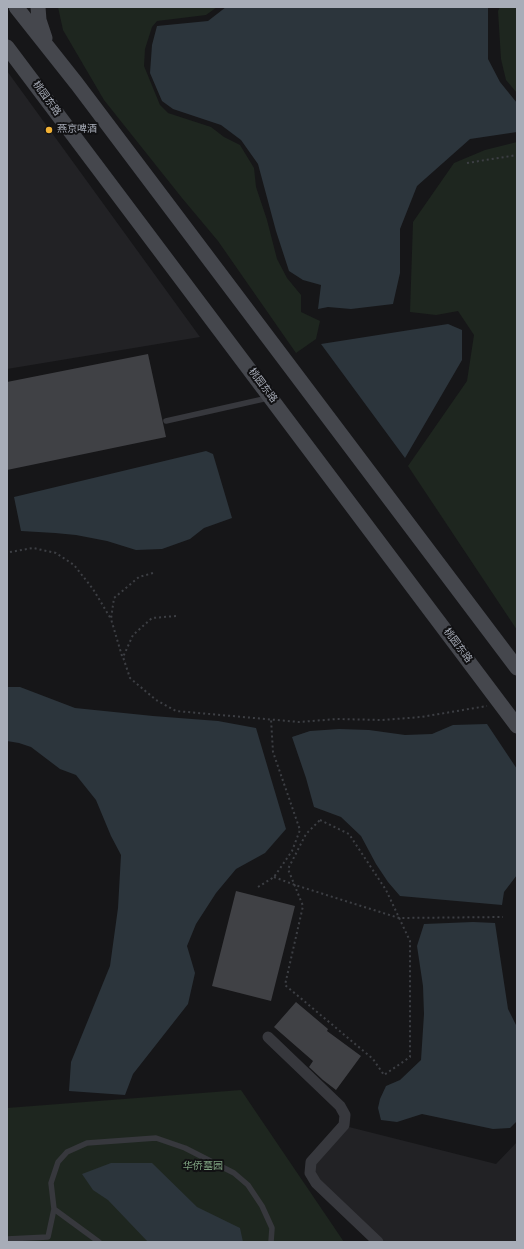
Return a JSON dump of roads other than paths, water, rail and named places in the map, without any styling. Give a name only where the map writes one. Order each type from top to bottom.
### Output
[{"type":"main road","points":[[16,7],[517,668]]},
{"type":"main road","points":[[38,7],[39,20],[49,49]]},
{"type":"main road","name":"桃园东路","points":[[7,47],[517,726]]},
{"type":"main road","points":[[7,57],[22,66]]},
{"type":"street","points":[[268,1037],[340,1106],[345,1115],[344,1125],[311,1162],[310,1173],[316,1183],[378,1242]]},
{"type":"lane","points":[[166,421],[270,397]]},
{"type":"lane","points":[[7,1239],[48,1237],[54,1209],[51,1183],[58,1162],[67,1152],[87,1143],[156,1138],[185,1148],[234,1173],[248,1184],[262,1206],[272,1228],[271,1242]]},
{"type":"lane","points":[[54,1209],[99,1242]]},
{"type":"place","name":"燕京啤酒","points":[[49,130]]},
{"type":"park label","name":"华侨墓园","points":[[203,1167]]}]
